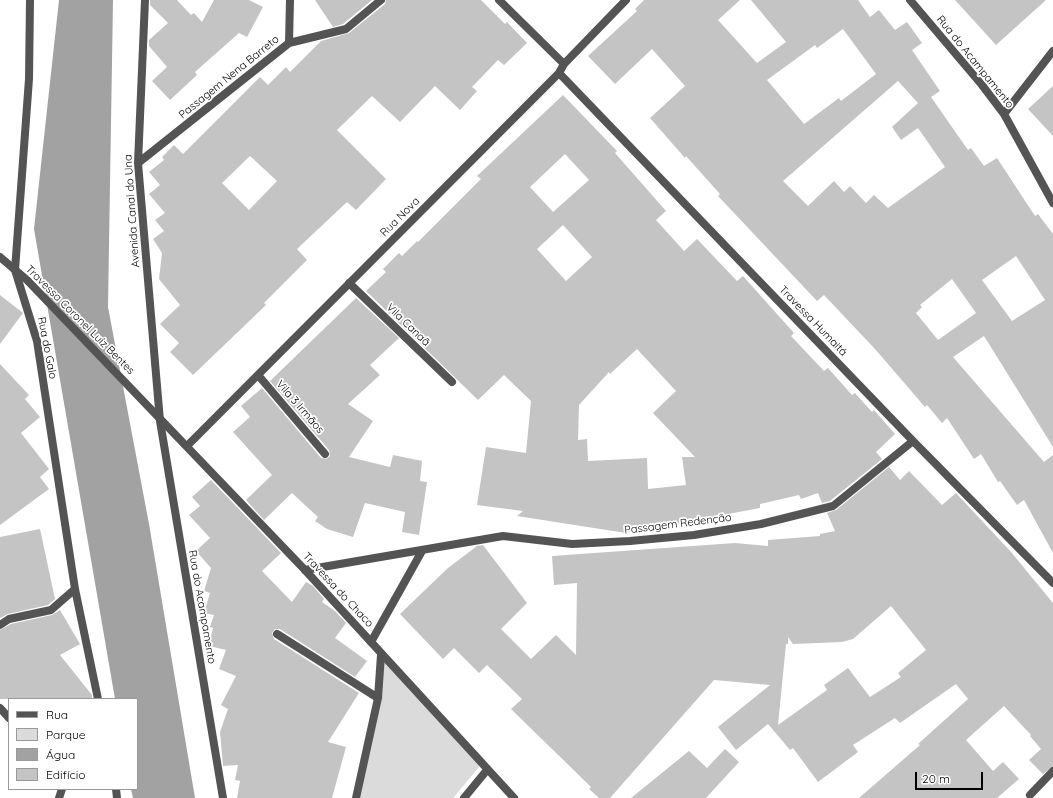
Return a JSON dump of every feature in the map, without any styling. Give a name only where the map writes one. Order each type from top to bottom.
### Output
[{"type":"street","name":"Rua do Galo","points":[[30,0],[29,79],[15,270],[37,342],[75,589],[98,698]]},
{"type":"street","name":"Avenida Canal do Una","points":[[145,0],[138,163],[160,421]]},
{"type":"street","points":[[289,43],[290,0]]},
{"type":"street","name":"Passagem Nena Barreto","points":[[138,163],[289,43],[346,28],[381,0]]},
{"type":"street","points":[[499,0],[564,64]]},
{"type":"street","name":"Rua Nova","points":[[187,446],[559,73],[564,64],[626,0]]},
{"type":"street","name":"Rua do Acampamento","points":[[910,0],[982,85],[1004,114],[1053,203]]},
{"type":"street","points":[[1004,114],[1053,51]]},
{"type":"street","name":"Travessa Humaitá","points":[[559,73],[913,441],[1053,582]]},
{"type":"street","name":"Travessa Coronel Luíz Bentes","points":[[0,257],[27,280],[143,400]]},
{"type":"street","name":"Vila Canaã","points":[[349,283],[452,382]]},
{"type":"street","name":"Vila 3 Irmãos","points":[[258,375],[325,454]]},
{"type":"street","name":"Travessa do Chaco","points":[[143,400],[160,421],[187,446],[305,570],[371,642],[381,655],[514,798]]},
{"type":"street","name":"Rua do Acampamento","points":[[160,421],[223,798]]},
{"type":"street","name":"Passagem Redenção","points":[[305,570],[503,536],[572,544],[630,542],[694,535],[761,524],[833,506],[913,441]]},
{"type":"street","points":[[371,642],[422,551]]},
{"type":"street","points":[[0,625],[9,619],[51,610],[75,589]]},
{"type":"street","points":[[277,634],[378,698]]},
{"type":"street","points":[[356,798],[378,698],[381,655]]},
{"type":"street","points":[[0,708],[8,717]]},
{"type":"street","points":[[464,798],[487,770]]},
{"type":"street","points":[[1030,794],[1053,771]]},
{"type":"green space","points":[[380,647],[485,760],[453,798],[356,798],[384,669]]},
{"type":"water","points":[[59,0],[113,0],[108,307],[149,524],[195,798],[133,798],[131,790],[138,790],[138,698],[115,698],[34,229]]},
{"type":"building","points":[[150,0],[177,0],[191,15],[194,13],[202,22],[214,0],[249,0],[263,7],[247,37],[239,33],[195,72],[197,75],[170,100],[152,81],[167,67],[149,46],[149,40],[168,23],[150,5]]},
{"type":"building","points":[[315,0],[372,0],[343,24],[333,27]]},
{"type":"building","points":[[386,0],[481,0],[505,24],[507,22],[527,43],[504,65],[498,60],[472,87],[477,91],[460,110],[435,86],[400,122],[372,96],[337,130],[386,179],[356,210],[347,202],[297,249],[307,260],[264,303],[266,305],[193,375],[170,352],[179,343],[160,324],[180,305],[159,279],[162,253],[153,239],[164,231],[155,220],[165,213],[149,194],[160,185],[149,172],[164,160],[162,157],[174,145],[183,154],[260,77],[268,85],[286,67],[290,72],[321,41],[349,33],[385,4]],"holes":[[[250,156],[277,181],[249,210],[222,183]]]},
{"type":"building","points":[[644,0],[740,0],[718,20],[757,63],[786,42],[751,0],[858,0],[870,17],[879,10],[895,30],[907,22],[922,43],[912,50],[940,91],[931,97],[968,150],[971,148],[984,166],[997,158],[1035,216],[1038,214],[1053,234],[1053,447],[984,336],[953,357],[1044,462],[1053,455],[1053,553],[1024,500],[1017,505],[1000,481],[998,482],[981,454],[974,459],[947,418],[942,423],[927,405],[925,407],[875,349],[824,295],[817,301],[718,196],[720,194],[686,156],[685,158],[650,118],[685,86],[652,49],[615,84],[588,56],[637,11],[635,9]],"holes":[[[843,29],[876,74],[841,101],[839,98],[804,124],[767,80],[815,45],[817,48]],[[898,81],[918,103],[892,127],[901,140],[918,128],[945,167],[888,208],[874,195],[866,203],[850,186],[844,192],[834,181],[808,206],[783,181]],[[1016,256],[1045,300],[1012,321],[982,280]],[[952,279],[976,313],[938,340],[916,313],[922,307],[920,305]]]},
{"type":"building","points":[[955,0],[1046,0],[996,45]]},
{"type":"building","points":[[1053,86],[1053,136],[1028,109]]},
{"type":"building","points":[[563,95],[617,151],[615,153],[666,211],[656,220],[684,251],[697,239],[737,281],[743,276],[794,333],[791,336],[824,371],[828,368],[852,395],[855,393],[872,412],[874,410],[895,434],[876,452],[882,459],[830,501],[822,503],[818,493],[801,499],[799,495],[760,504],[760,508],[626,533],[517,516],[523,511],[477,505],[486,447],[526,453],[531,401],[504,375],[478,400],[366,291],[386,272],[383,269],[399,253],[402,256],[417,241],[418,242],[481,179],[477,176]],"holes":[[[565,154],[589,180],[553,212],[530,187]],[[563,225],[592,257],[566,281],[537,249]],[[637,349],[676,391],[653,413],[695,457],[682,457],[686,485],[648,489],[647,458],[588,461],[587,439],[578,440],[579,405],[609,372],[610,374]]]},
{"type":"building","points":[[0,295],[23,313],[0,344]]},
{"type":"building","points":[[356,298],[399,338],[370,365],[380,375],[348,404],[373,421],[349,457],[390,467],[393,455],[422,461],[420,481],[427,482],[419,535],[402,532],[405,512],[365,503],[353,537],[327,529],[315,521],[318,517],[292,493],[264,520],[246,500],[272,475],[233,432],[250,417],[241,406],[262,388],[321,458],[326,459],[330,456],[329,450],[270,381]]},
{"type":"building","points":[[0,364],[29,395],[25,399],[40,417],[21,433],[49,469],[40,477],[49,489],[0,525]]},
{"type":"building","points":[[889,467],[900,480],[909,471],[942,505],[956,493],[1011,552],[1053,603],[1053,766],[1043,774],[1029,760],[1041,749],[1030,736],[1031,735],[1004,706],[966,740],[993,771],[1003,762],[1019,779],[997,798],[859,798],[920,745],[918,744],[968,699],[956,684],[900,723],[895,718],[853,745],[858,752],[818,782],[793,748],[790,750],[768,724],[736,750],[718,727],[770,685],[714,680],[610,798],[599,798],[589,789],[591,787],[511,709],[522,699],[487,665],[479,673],[454,648],[443,659],[400,614],[448,568],[477,546],[483,545],[527,603],[501,629],[531,659],[556,635],[576,655],[577,583],[554,585],[552,556],[735,543],[768,546],[768,540],[820,536],[820,534],[835,531],[827,513],[836,510]],"holes":[[[891,606],[926,650],[898,673],[901,677],[870,697],[848,668],[824,685],[827,690],[778,725],[788,637],[793,644],[842,642],[853,639]]]},
{"type":"building","points":[[211,480],[281,553],[262,571],[292,602],[306,582],[313,586],[324,599],[322,602],[335,611],[346,623],[335,638],[367,661],[355,677],[280,629],[275,629],[272,633],[274,639],[359,693],[328,742],[346,747],[332,798],[237,798],[240,781],[235,780],[238,765],[223,766],[220,732],[228,709],[221,705],[236,676],[219,669],[226,650],[209,646],[213,628],[210,627],[214,615],[204,613],[210,593],[204,591],[211,568],[196,551],[210,538],[189,515],[200,506],[192,497]]},
{"type":"building","points":[[40,529],[55,599],[48,605],[8,614],[0,618],[0,537]]},
{"type":"building","points":[[60,610],[80,644],[60,655],[92,695],[92,698],[0,699],[0,630],[11,624],[52,615]]},
{"type":"building","points":[[725,749],[739,762],[706,798],[631,798],[689,751],[707,768]]}]
